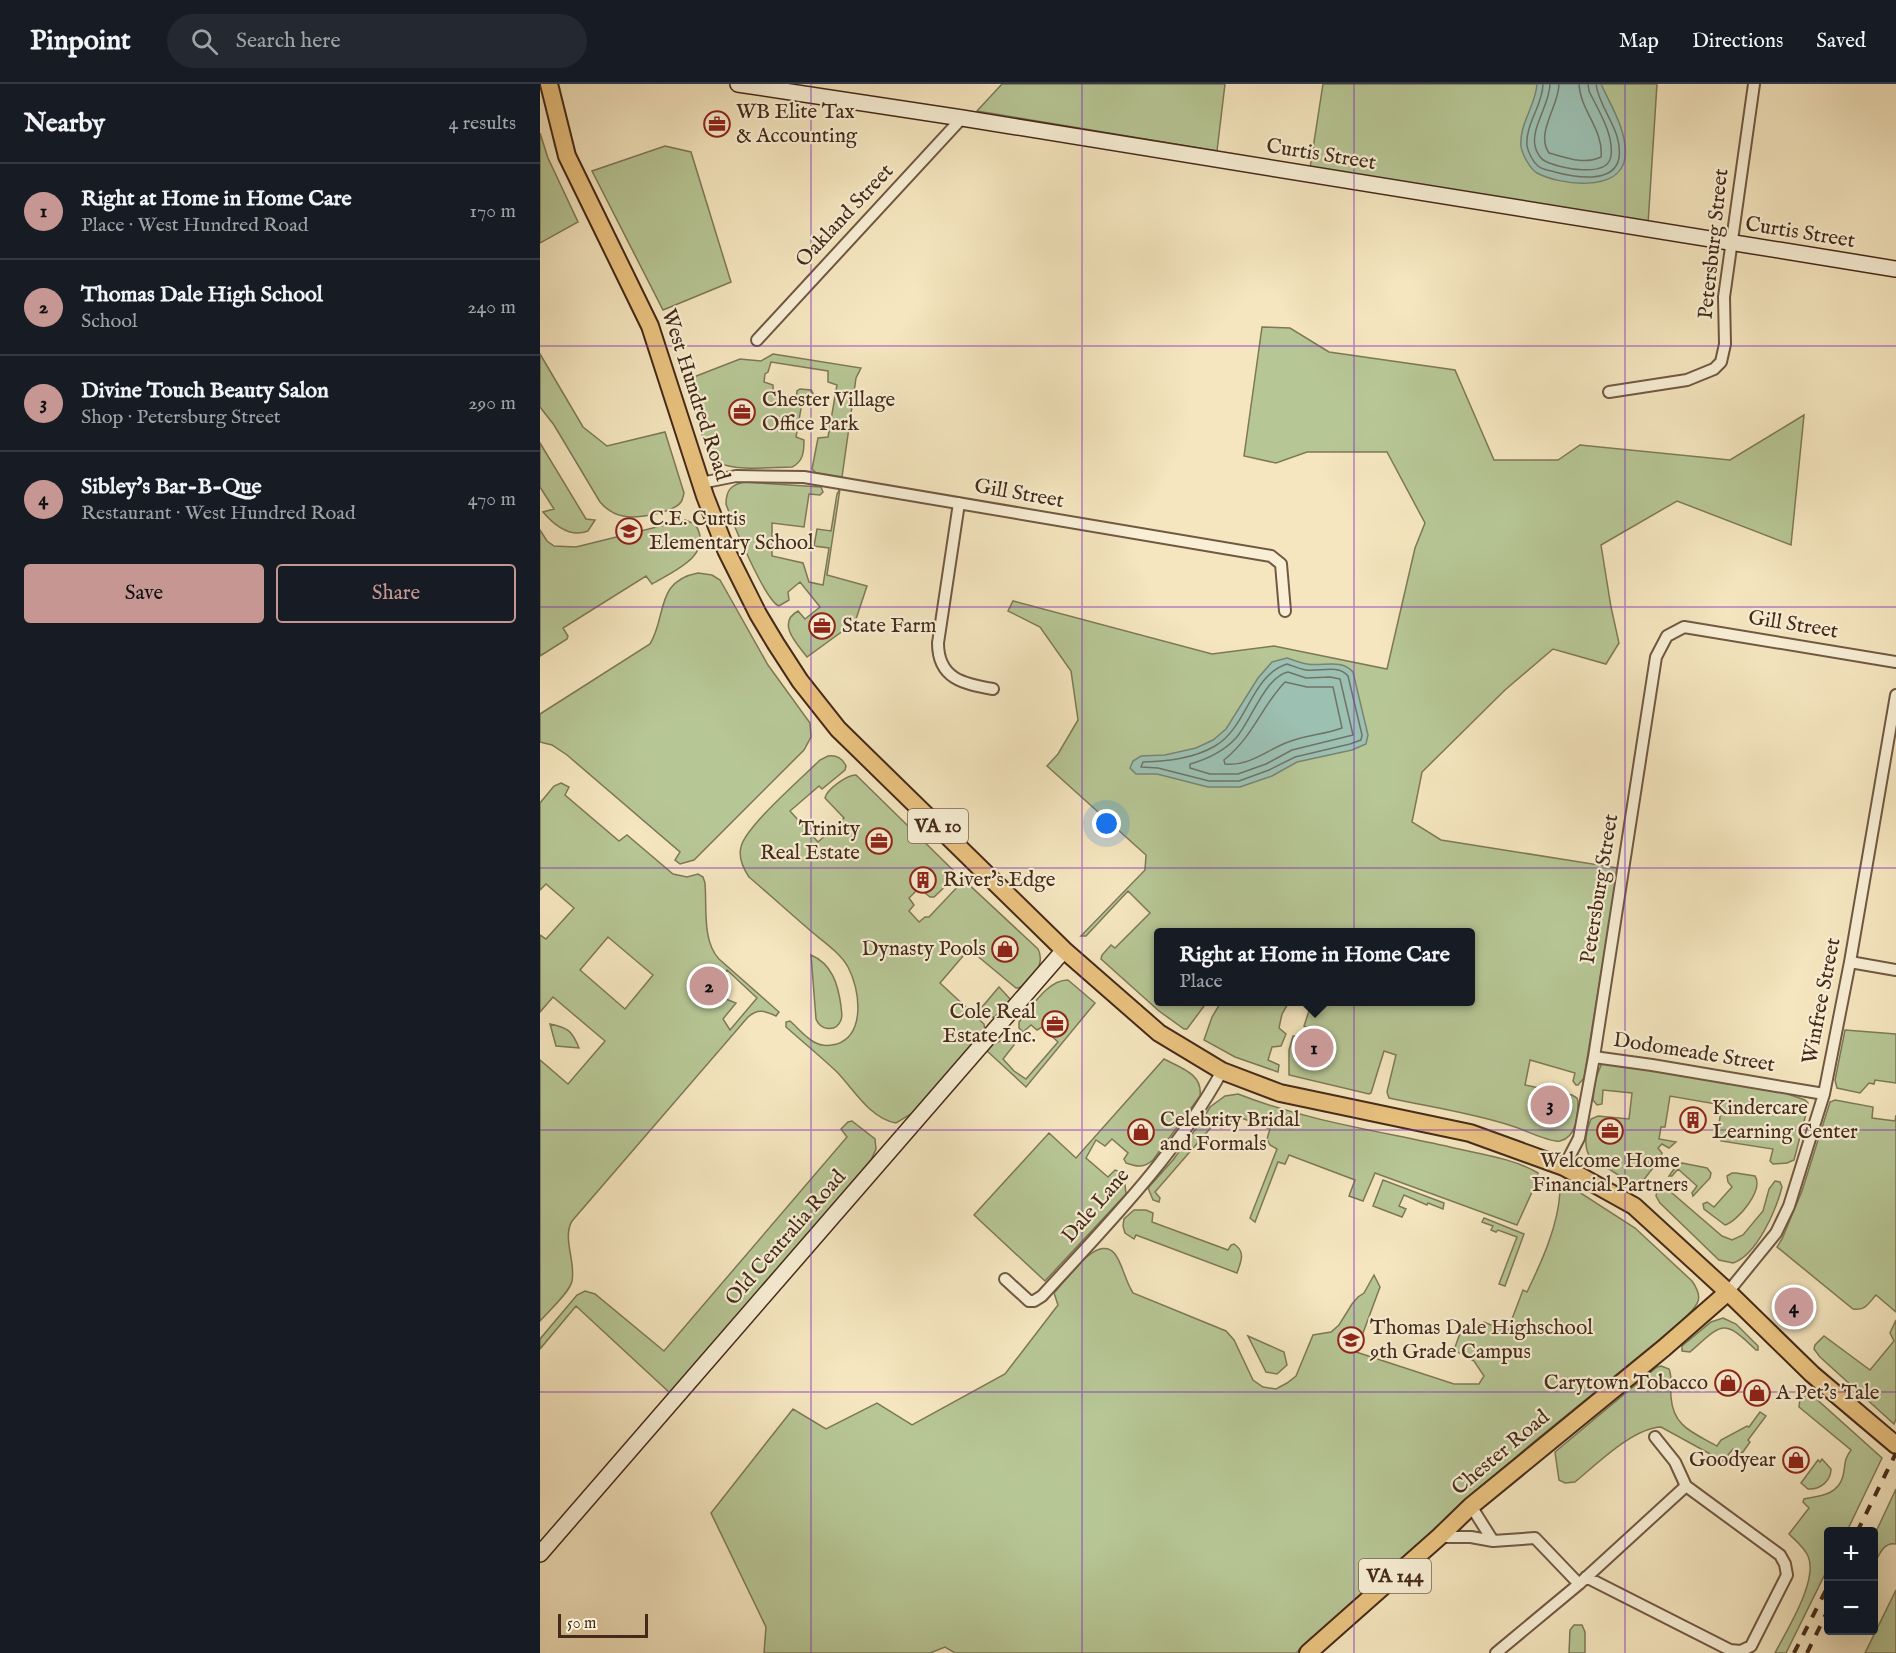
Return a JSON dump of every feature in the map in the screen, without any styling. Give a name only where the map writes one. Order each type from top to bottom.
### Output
[{"type":"main road","name":"West Hundred Road","points":[[549,84],[567,156],[650,326],[701,483],[726,550],[758,614],[800,681],[838,729],[1064,950],[1159,1033],[1221,1071],[1280,1093],[1470,1133],[1564,1167],[1634,1206],[1728,1292],[1812,1374],[1896,1445]]},
{"type":"main road","name":"Chester Road","points":[[1308,1653],[1471,1506],[1664,1348],[1728,1292]]},
{"type":"street","name":"Curtis Street","points":[[738,84],[1896,269]]},
{"type":"street","name":"Petersburg Street","points":[[1609,392],[1687,380],[1714,369],[1721,362],[1724,353],[1724,297],[1730,243],[1754,84]]},
{"type":"street","name":"Oakland Street","points":[[757,340],[962,118]]},
{"type":"street","name":"Gill Street","points":[[701,483],[736,476],[804,477],[1271,556],[1281,564],[1285,611]]},
{"type":"street","points":[[959,503],[938,648],[945,668],[961,682],[993,689]]},
{"type":"street","name":"Gill Street","points":[[1684,627],[1896,662]]},
{"type":"street","name":"Petersburg Street","points":[[1564,1167],[1579,1137],[1594,1057],[1656,657],[1667,636],[1684,627]]},
{"type":"street","name":"Winfree Street","points":[[1728,1292],[1776,1233],[1789,1206],[1824,1094],[1850,963],[1896,695]]},
{"type":"street","name":"Old Centralia Road","points":[[540,1554],[1064,950]]},
{"type":"street","points":[[1850,963],[1896,970]]},
{"type":"street","name":"Dodomeade Street","points":[[1594,1057],[1824,1094]]},
{"type":"street","name":"Dale Lane","points":[[1005,1279],[1029,1301],[1042,1296],[1106,1226],[1168,1152],[1191,1123],[1221,1071]]},
{"type":"street","points":[[1439,1537],[1471,1537],[1493,1541],[1535,1538],[1582,1580],[1730,1650],[1741,1651],[1751,1646],[1787,1575],[1785,1564],[1780,1555],[1686,1486],[1675,1462],[1655,1437]]},
{"type":"street","points":[[1497,1653],[1686,1486]]},
{"type":"street","points":[[1471,1506],[1493,1541]]},
{"type":"green space","points":[[1002,84],[1225,84],[1217,151],[977,111]]},
{"type":"green space","points":[[1323,84],[1657,84],[1648,224],[1310,168]]},
{"type":"green space","points":[[540,133],[548,158],[578,222],[540,243]]},
{"type":"green space","points":[[665,146],[691,152],[731,282],[663,310],[592,171]]},
{"type":"green space","points":[[1262,327],[1290,328],[1329,352],[1455,370],[1494,460],[1558,460],[1580,445],[1730,460],[1804,415],[1791,545],[1677,501],[1601,545],[1619,643],[1606,664],[1553,649],[1505,690],[1422,772],[1412,822],[1441,840],[1618,868],[1584,1078],[1576,1085],[1573,1081],[1575,1073],[1530,1060],[1525,1085],[1577,1098],[1578,1113],[1575,1125],[1566,1139],[1550,1140],[1482,1117],[1389,1098],[1387,1092],[1396,1055],[1384,1051],[1369,1094],[1289,1075],[1289,1050],[1293,1036],[1307,1037],[1310,1029],[1304,1026],[1311,1006],[1475,1006],[1475,928],[1154,928],[1154,1006],[1204,1006],[1187,1029],[1159,1011],[1101,959],[1111,945],[1115,948],[1150,913],[1128,891],[1086,936],[1081,936],[1145,870],[1146,855],[1047,766],[1058,754],[1078,720],[1071,671],[1040,627],[1008,611],[1013,601],[1212,654],[1274,646],[1387,669],[1415,548],[1425,523],[1387,452],[1307,452],[1276,463],[1244,456]]},
{"type":"green space","points":[[540,354],[583,427],[607,446],[665,432],[684,493],[677,506],[663,512],[636,517],[616,514],[602,505],[554,425],[540,407]]},
{"type":"green space","points":[[773,354],[861,368],[856,378],[842,477],[816,473],[812,469],[818,438],[828,437],[837,385],[828,382],[828,371],[771,362],[765,374],[764,382],[773,385],[773,394],[796,398],[797,391],[800,389],[811,390],[813,393],[811,397],[803,397],[796,437],[804,440],[804,449],[796,465],[771,468],[735,467],[715,461],[708,455],[686,380],[740,359],[761,361]]},
{"type":"green space","points":[[540,443],[586,519],[595,520],[588,531],[575,533],[563,529],[543,512],[554,509],[540,487]]},
{"type":"green space","points":[[744,482],[821,487],[823,492],[820,495],[809,494],[804,527],[772,523],[772,556],[803,563],[809,582],[823,585],[829,548],[814,546],[817,529],[831,531],[837,494],[840,489],[827,575],[867,586],[855,622],[807,657],[790,634],[789,621],[798,611],[805,619],[820,607],[800,582],[788,592],[789,600],[779,606],[766,590],[750,560],[726,504],[730,489]]},
{"type":"green space","points":[[685,520],[695,524],[700,535],[700,545],[689,561],[652,584],[646,576],[563,628],[568,636],[567,639],[540,656],[540,530],[547,541],[554,546],[576,547]]},
{"type":"green space","points":[[698,573],[712,575],[720,580],[768,665],[810,723],[811,737],[804,750],[694,860],[680,864],[675,860],[680,852],[567,755],[552,745],[540,742],[540,714],[650,644],[668,592],[684,577]]},
{"type":"green space","points":[[828,756],[841,759],[846,766],[845,770],[822,789],[819,786],[790,811],[818,842],[844,818],[825,798],[827,794],[838,783],[856,775],[956,873],[955,877],[934,897],[930,897],[919,888],[909,898],[914,905],[909,911],[919,922],[929,917],[965,881],[1038,949],[1040,955],[1036,974],[1027,984],[1016,988],[969,949],[940,983],[984,1024],[985,1031],[911,1114],[896,1123],[878,1116],[836,1071],[786,1027],[786,1022],[790,1021],[811,1040],[823,1045],[837,1044],[846,1039],[853,1031],[858,1010],[855,987],[848,967],[841,957],[749,877],[741,859],[740,851],[745,838],[763,815],[820,760]]},
{"type":"green space","points":[[561,783],[569,787],[565,795],[619,841],[627,835],[673,874],[687,877],[698,874],[703,877],[708,933],[714,952],[779,1012],[776,1016],[758,1011],[748,1017],[572,1221],[568,1235],[572,1281],[563,1296],[540,1321],[540,1060],[568,1084],[605,1041],[553,997],[540,1012],[540,935],[546,939],[574,908],[546,884],[540,890],[540,803],[554,786]],"holes":[[[608,937],[653,975],[625,1009],[580,970]],[[727,970],[757,998],[730,1030],[723,1019],[736,1003],[721,997],[708,986],[713,985]]]},
{"type":"green space","points":[[811,955],[829,969],[838,990],[842,1018],[836,1027],[824,1028],[816,1019]]},
{"type":"green space","points":[[1068,980],[1095,1003],[1026,1087],[986,1050],[999,1042],[1007,1040],[1014,1042],[1003,1059],[1014,1071],[1026,1079],[1058,1042],[1042,1027],[1037,1030],[1031,1025],[1023,1032],[1019,1028],[1019,1022],[1047,989],[1060,981]]},
{"type":"green space","points":[[999,987],[1011,1000],[997,1017],[991,1017],[982,1007]]},
{"type":"green space","points":[[1219,1006],[1287,1006],[1279,1028],[1286,1034],[1281,1046],[1272,1047],[1268,1060],[1279,1065],[1278,1072],[1235,1057],[1204,1040]]},
{"type":"green space","points":[[550,1024],[569,1031],[579,1048],[556,1046]]},
{"type":"green space","points":[[1845,1030],[1896,1034],[1896,1083],[1875,1080],[1874,1084],[1869,1083],[1860,1093],[1837,1088],[1835,1080]]},
{"type":"green space","points":[[1164,1059],[1194,1077],[1200,1088],[1200,1096],[1153,1160],[1143,1166],[1126,1163],[1124,1159],[1128,1153],[1112,1139],[1105,1146],[1096,1140],[1086,1158],[1108,1177],[1115,1170],[1118,1171],[1125,1185],[1126,1194],[1045,1281],[974,1215],[1049,1133],[1076,1158]]},
{"type":"green space","points":[[1611,1062],[1773,1089],[1805,1100],[1808,1103],[1807,1110],[1794,1160],[1773,1164],[1770,1161],[1773,1149],[1721,1141],[1722,1137],[1717,1136],[1722,1105],[1670,1096],[1665,1127],[1661,1127],[1659,1139],[1676,1142],[1669,1148],[1662,1144],[1658,1148],[1662,1153],[1659,1160],[1639,1186],[1634,1185],[1590,1157],[1586,1148],[1591,1119],[1598,1116],[1629,1119],[1632,1093],[1603,1090],[1602,1104],[1597,1105],[1593,1100],[1595,1080],[1602,1063]]},
{"type":"green space","points":[[1238,1094],[1343,1125],[1507,1160],[1538,1173],[1537,1181],[1517,1225],[1375,1173],[1363,1201],[1349,1196],[1355,1180],[1289,1155],[1285,1164],[1278,1162],[1255,1222],[1250,1218],[1277,1149],[1270,1145],[1267,1139],[1270,1129],[1234,1115],[1230,1125],[1221,1128],[1214,1124],[1155,1192],[1160,1198],[1159,1202],[1153,1200],[1148,1188],[1173,1160],[1210,1107],[1225,1096]]},
{"type":"green space","points":[[1835,1100],[1873,1107],[1872,1118],[1895,1121],[1896,1115],[1896,1312],[1876,1295],[1863,1308],[1853,1309],[1777,1247],[1802,1191],[1830,1102]]},
{"type":"green space","points":[[852,1121],[875,1139],[876,1149],[871,1160],[671,1394],[576,1306],[540,1349],[540,1339],[577,1295],[585,1291],[595,1294],[664,1351],[847,1137],[841,1129]]},
{"type":"green space","points":[[1682,1163],[1707,1168],[1711,1173],[1710,1178],[1693,1196],[1692,1193],[1697,1186],[1678,1169],[1672,1176],[1669,1176],[1676,1166]]},
{"type":"green space","points":[[1736,1173],[1755,1176],[1756,1189],[1743,1211],[1725,1225],[1704,1209],[1703,1204],[1707,1202],[1714,1207],[1732,1187],[1727,1176]]},
{"type":"green space","points":[[1383,1180],[1444,1203],[1443,1209],[1404,1195],[1399,1206],[1406,1209],[1402,1217],[1373,1206]]},
{"type":"green space","points":[[1775,1181],[1780,1182],[1782,1187],[1764,1231],[1750,1251],[1733,1263],[1719,1260],[1660,1203],[1656,1196],[1658,1187],[1665,1187],[1722,1236],[1732,1240],[1743,1235],[1763,1211],[1769,1189]]},
{"type":"green space","points":[[1563,1188],[1576,1190],[1635,1228],[1692,1281],[1698,1294],[1697,1303],[1681,1322],[1531,1444],[1296,1653],[955,1653],[945,1647],[930,1653],[764,1653],[766,1627],[711,1513],[793,1409],[826,1429],[877,1403],[912,1425],[1005,1374],[1058,1305],[1054,1293],[1082,1261],[1100,1249],[1108,1249],[1115,1254],[1133,1293],[1226,1331],[1234,1340],[1253,1380],[1263,1387],[1276,1389],[1296,1376],[1313,1335],[1331,1332],[1339,1325],[1352,1304],[1364,1293],[1374,1275],[1380,1287],[1356,1352],[1454,1384],[1479,1384],[1484,1376],[1474,1361],[1454,1350],[1463,1325],[1480,1332],[1484,1322],[1507,1332],[1523,1290],[1527,1292],[1544,1256],[1556,1218],[1560,1192]]},
{"type":"green space","points":[[1134,1210],[1146,1210],[1153,1213],[1152,1222],[1228,1250],[1234,1244],[1241,1254],[1237,1273],[1136,1235],[1134,1239],[1125,1233],[1123,1226],[1124,1219]]},
{"type":"green space","points":[[1484,1218],[1524,1234],[1505,1286],[1499,1284],[1517,1237],[1498,1230],[1496,1232],[1491,1230],[1493,1226],[1482,1222]]},
{"type":"green space","points":[[1723,1318],[1736,1324],[1758,1346],[1758,1350],[1736,1333],[1723,1328],[1710,1335],[1690,1352],[1682,1351],[1682,1346],[1711,1322]]},
{"type":"green space","points":[[1896,1320],[1896,1419],[1894,1424],[1814,1349],[1824,1336],[1870,1370],[1894,1341],[1890,1333]]},
{"type":"green space","points":[[1248,1336],[1284,1352],[1287,1365],[1277,1374],[1266,1372]]},
{"type":"green space","points":[[1661,1366],[1669,1369],[1673,1407],[1680,1422],[1693,1433],[1717,1446],[1721,1440],[1749,1427],[1760,1412],[1766,1416],[1748,1440],[1750,1442],[1743,1452],[1739,1453],[1733,1449],[1723,1461],[1661,1427],[1639,1433],[1627,1440],[1575,1482],[1565,1483],[1559,1480],[1555,1452]]},
{"type":"green space","points":[[1808,1395],[1813,1396],[1882,1458],[1849,1527],[1824,1527],[1824,1576],[1786,1653],[1775,1653],[1800,1605],[1809,1578],[1808,1556],[1789,1534],[1809,1508],[1803,1502],[1804,1499],[1828,1494],[1841,1482],[1851,1450],[1799,1407],[1800,1399]]},
{"type":"green space","points":[[1822,1459],[1831,1469],[1831,1473],[1821,1486],[1808,1489],[1801,1483],[1818,1460],[1820,1462]]},
{"type":"green space","points":[[1896,1489],[1896,1544],[1885,1547],[1878,1557],[1878,1527]]},
{"type":"green space","points":[[1896,1590],[1896,1653],[1865,1653],[1874,1635],[1878,1635],[1878,1627]]},
{"type":"green space","points":[[1574,1625],[1582,1625],[1585,1632],[1585,1653],[1569,1653],[1570,1630]]},
{"type":"water","points":[[1537,84],[1601,84],[1624,139],[1625,158],[1621,169],[1612,177],[1601,181],[1573,183],[1547,177],[1532,168],[1523,153],[1521,138]]},
{"type":"water","points":[[1287,658],[1313,665],[1343,665],[1353,672],[1368,735],[1366,744],[1352,750],[1297,762],[1272,776],[1240,787],[1208,787],[1157,774],[1136,774],[1130,768],[1133,761],[1141,756],[1165,755],[1196,748],[1213,740],[1226,729],[1258,678],[1272,662]]},
{"type":"railway","points":[[1859,1527],[1896,1453]]},
{"type":"railway","points":[[1794,1653],[1824,1594]]},
{"type":"railway","points":[[1807,1653],[1824,1618]]},
{"type":"place","name":"WB Elite Tax & Accounting","points":[[717,124]]},
{"type":"place","name":"Chester Village Office Park","points":[[742,412]]},
{"type":"place","name":"C.E. Curtis Elementary School","points":[[629,531]]},
{"type":"place","name":"State Farm","points":[[822,626]]},
{"type":"place","name":"Trinity Real Estate","points":[[879,841]]},
{"type":"place","name":"River's Edge","points":[[923,880]]},
{"type":"place","name":"Dynasty Pools","points":[[1005,949]]},
{"type":"place","name":"Thomas Dale High School","points":[[709,986]]},
{"type":"place","name":"Cole Real Estate Inc.","points":[[1055,1024]]},
{"type":"place","name":"Right at Home in Home Care","points":[[1314,1048]]},
{"type":"place","name":"Divine Touch Beauty Salon","points":[[1550,1105]]},
{"type":"place","name":"Kindercare Learning Center","points":[[1693,1120]]},
{"type":"place","name":"Welcome Home Financial Partners","points":[[1610,1131]]},
{"type":"place","name":"Celebrity Bridal and Formals","points":[[1141,1132]]},
{"type":"place","name":"Sibley's Bar-B-Que","points":[[1794,1307]]},
{"type":"place","name":"Thomas Dale Highschool 9th Grade Campus","points":[[1351,1340]]},
{"type":"place","name":"Carytown Tobacco","points":[[1728,1383]]},
{"type":"place","name":"A Pet’s Tale","points":[[1757,1393]]},
{"type":"place","name":"Goodyear","points":[[1796,1460]]}]
